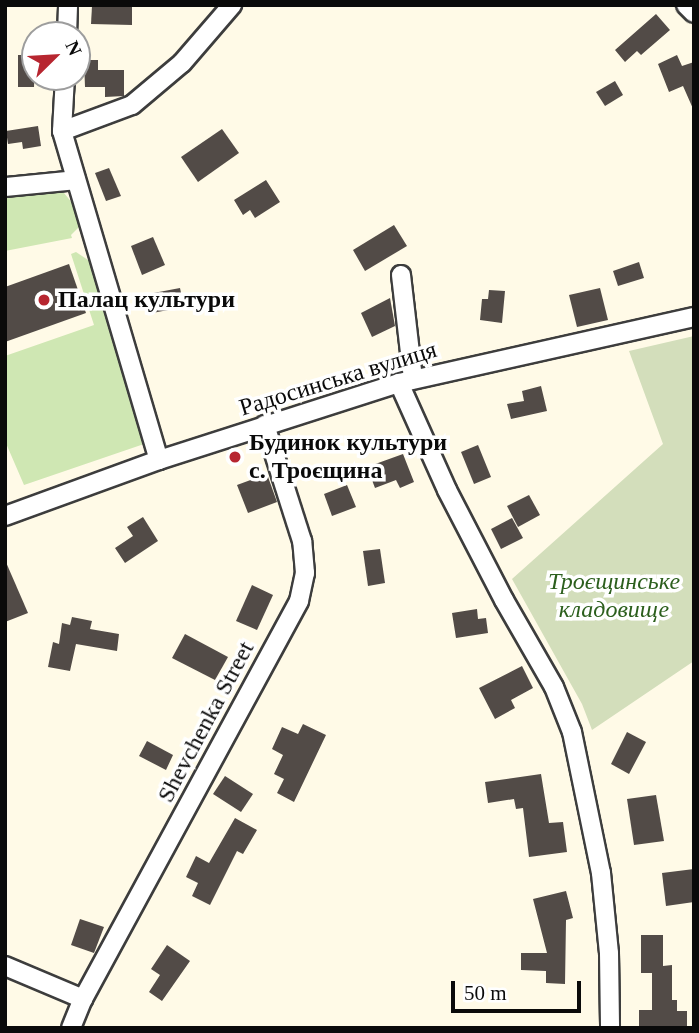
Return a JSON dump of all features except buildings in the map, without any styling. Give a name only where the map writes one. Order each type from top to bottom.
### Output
[{"type":"street","points":[[62,131],[132,105],[182,63],[232,5]]},
{"type":"street","points":[[686,5],[694,12]]},
{"type":"street","points":[[64,91],[62,131],[159,460]]},
{"type":"street","points":[[5,187],[76,180]]},
{"type":"street","points":[[401,275],[406,381],[447,490],[504,600],[554,687],[572,732],[601,873],[609,953],[610,1028]]},
{"type":"street","name":"Радосинська вулиця","points":[[5,516],[159,460],[406,381],[694,317]]},
{"type":"street","name":"Shevchenka Street","points":[[71,1028],[83,999],[299,601],[305,573],[302,541],[265,425]]},
{"type":"street","points":[[5,965],[83,999]]},
{"type":"green space","points":[[52,188],[64,193],[73,204],[79,227],[71,235],[72,238],[5,251],[5,192]]},
{"type":"green space","points":[[76,252],[91,262],[144,444],[24,485],[5,441],[5,356],[94,325],[71,254]]},
{"type":"green space","name":"Троєщинське кладовище","points":[[694,336],[694,661],[592,730],[582,704],[512,579],[663,444],[629,351]]},
{"type":"place","name":"Палац культури","points":[[44,300]]},
{"type":"place","name":"Будинок культури с. Троєщина","points":[[235,457]]}]
